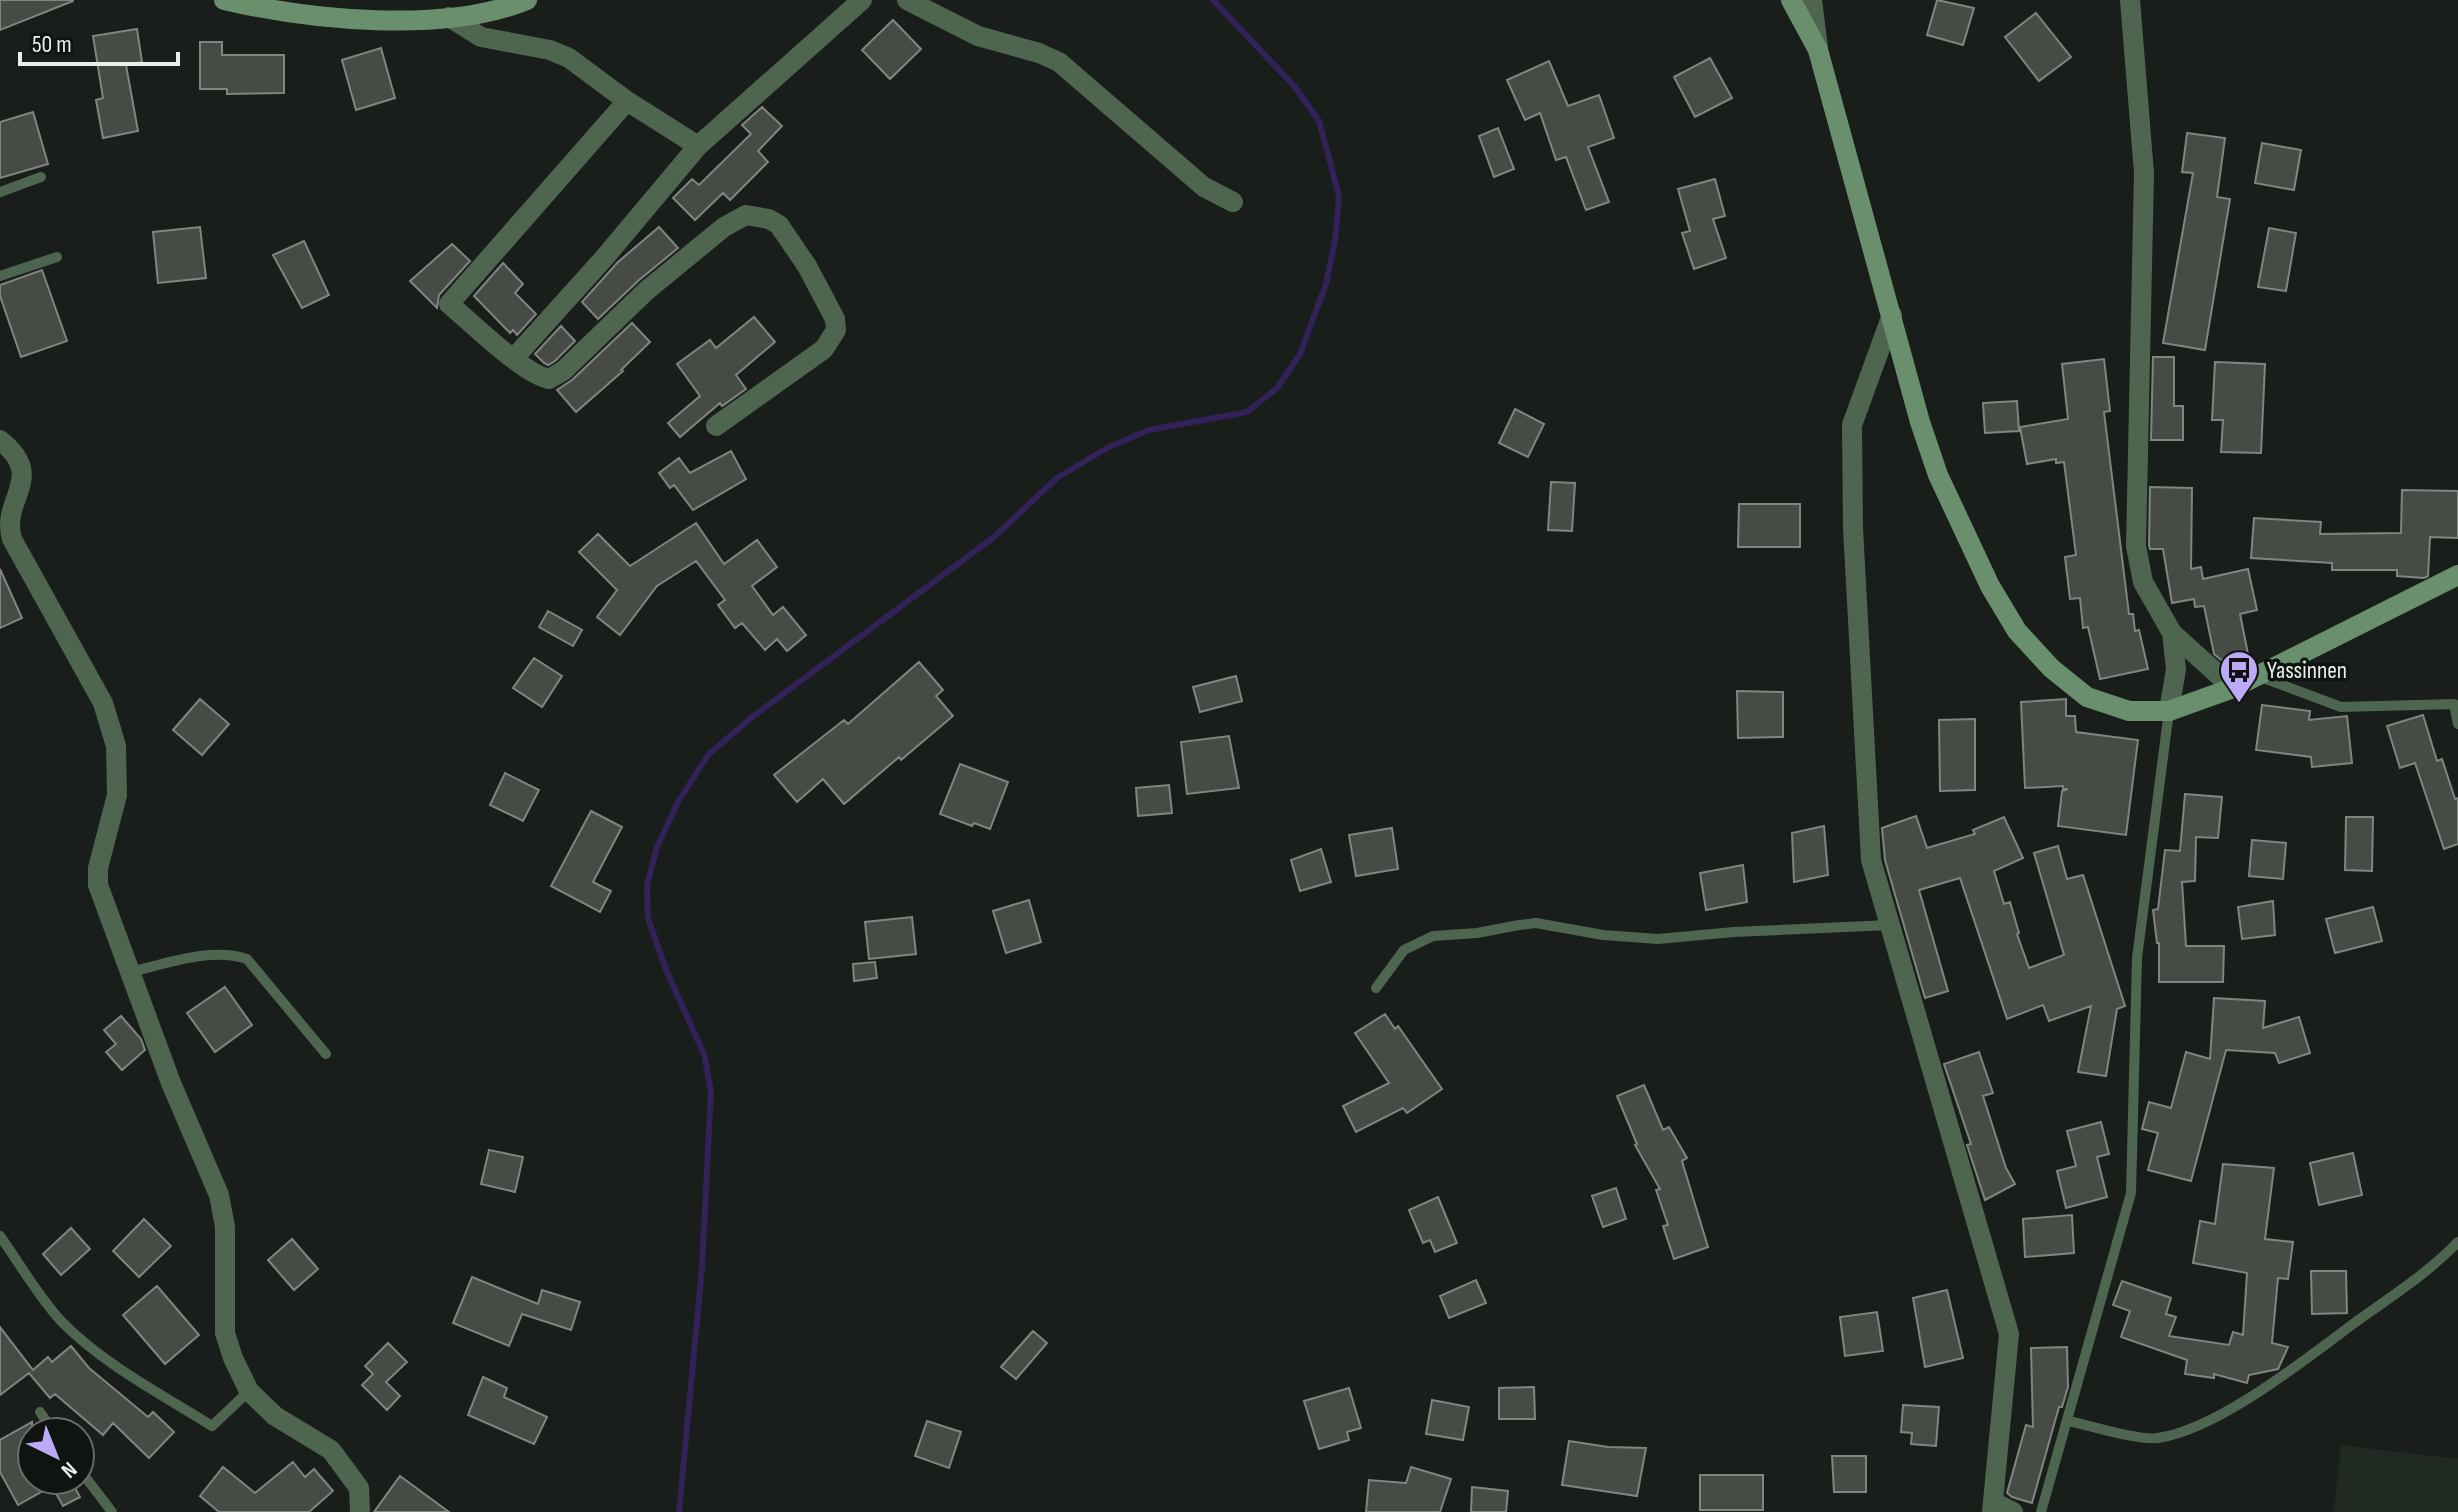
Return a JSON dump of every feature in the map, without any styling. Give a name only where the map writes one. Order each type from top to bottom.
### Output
[{"type":"street","points":[[224,0],[322,17],[403,20],[506,9],[527,0]]},
{"type":"street","points":[[514,358],[605,257],[698,146],[862,0]]},
{"type":"street","points":[[907,0],[978,36],[1039,53],[1059,62],[1204,187],[1233,202]]},
{"type":"street","points":[[1791,0],[1818,50]]},
{"type":"street","points":[[1812,0],[1818,50],[1920,422],[1938,475],[1990,586],[2017,631],[2051,668],[2087,697],[2129,711],[2169,711],[2233,688],[2458,575]]},
{"type":"street","points":[[2130,0],[2144,173],[2136,546],[2143,582],[2172,633],[2233,688]]},
{"type":"street","points":[[449,17],[481,37],[550,50],[569,58],[627,101],[698,146]]},
{"type":"street","points":[[627,101],[449,304],[514,358],[542,378],[549,379],[646,291],[724,227],[746,215],[769,219],[779,225],[807,266],[835,319],[836,330],[824,349],[716,426]]},
{"type":"street","points":[[1892,315],[1852,425],[1853,528],[1871,860],[2009,1334],[1992,1507],[2013,1512]]},
{"type":"street","points":[[0,440],[18,458],[22,474],[9,514],[8,527],[12,539],[103,703],[116,746],[117,795],[98,868],[98,885],[171,1083],[219,1195],[225,1227],[225,1333],[233,1358],[249,1391],[275,1416],[331,1450],[359,1488],[360,1512]]},
{"type":"street","points":[[2169,711],[2176,669],[2172,633]]},
{"type":"lane","points":[[0,192],[41,177]]},
{"type":"lane","points":[[0,276],[57,257]]},
{"type":"lane","points":[[2257,676],[2341,707],[2454,704],[2458,724]]},
{"type":"lane","points":[[2041,1512],[2131,1193],[2137,958],[2169,711]]},
{"type":"lane","points":[[1376,988],[1404,950],[1433,936],[1477,933],[1519,925],[1536,923],[1603,935],[1658,939],[1734,932],[1890,925]]},
{"type":"lane","points":[[130,972],[211,955],[232,954],[247,959],[326,1054]]},
{"type":"lane","points":[[0,1236],[59,1318],[77,1336],[98,1353],[212,1426],[249,1391]]},
{"type":"lane","points":[[2068,1421],[2155,1439],[2182,1432],[2227,1411],[2303,1361],[2438,1263],[2458,1242]]},
{"type":"lane","points":[[40,1412],[43,1416]]},
{"type":"lane","points":[[96,1491],[112,1512]]},
{"type":"shaded area","points":[[2341,1445],[2458,1459],[2458,1512],[2334,1512]]},
{"type":"building","points":[[0,0],[73,0],[73,1],[0,30]]},
{"type":"building","points":[[1937,0],[1974,8],[1963,45],[1927,35]]},
{"type":"building","points":[[2036,13],[2071,57],[2039,81],[2005,37]]},
{"type":"building","points":[[893,20],[921,49],[890,79],[862,50]]},
{"type":"building","points":[[137,29],[142,62],[126,65],[138,131],[103,138],[96,100],[103,98],[93,36]]},
{"type":"building","points":[[200,42],[222,42],[222,55],[284,55],[284,93],[227,94],[227,89],[200,89]]},
{"type":"building","points":[[381,48],[395,98],[356,110],[342,60]]},
{"type":"building","points":[[1710,58],[1732,98],[1695,117],[1674,77]]},
{"type":"building","points":[[1549,61],[1568,106],[1599,95],[1614,138],[1588,147],[1609,202],[1586,210],[1566,157],[1556,160],[1540,113],[1525,120],[1507,80]]},
{"type":"building","points":[[762,107],[782,126],[758,151],[768,162],[730,200],[723,193],[695,220],[673,198],[692,179],[699,185],[751,134],[742,125]]},
{"type":"building","points":[[33,112],[48,164],[0,178],[0,122]]},
{"type":"building","points":[[1498,128],[1514,169],[1494,177],[1479,136]]},
{"type":"building","points":[[2187,133],[2225,138],[2217,197],[2230,199],[2205,350],[2163,343],[2193,173],[2182,172]]},
{"type":"building","points":[[2262,143],[2301,150],[2294,190],[2255,183]]},
{"type":"building","points":[[1715,179],[1725,216],[1713,219],[1726,258],[1694,269],[1682,233],[1690,231],[1678,189]]},
{"type":"building","points":[[200,227],[206,278],[158,283],[153,232]]},
{"type":"building","points":[[659,227],[678,248],[598,319],[582,302],[618,262]]},
{"type":"building","points":[[2269,228],[2296,233],[2286,291],[2258,287]]},
{"type":"building","points":[[304,241],[329,295],[302,308],[273,255]]},
{"type":"building","points":[[452,244],[470,261],[439,295],[437,308],[410,281]]},
{"type":"building","points":[[503,263],[523,284],[515,293],[536,314],[517,335],[513,330],[510,333],[474,296]]},
{"type":"building","points":[[42,270],[67,341],[21,357],[0,296],[0,285]]},
{"type":"building","points":[[754,317],[775,342],[736,375],[746,389],[722,406],[720,403],[680,437],[668,423],[700,396],[677,364],[710,340],[716,348]]},
{"type":"building","points":[[632,323],[650,342],[623,371],[576,412],[557,390],[572,380]]},
{"type":"building","points":[[561,326],[575,341],[548,365],[535,354]]},
{"type":"building","points":[[2153,357],[2174,357],[2174,406],[2183,406],[2183,440],[2151,440]]},
{"type":"building","points":[[2104,359],[2110,411],[2104,412],[2129,614],[2133,614],[2135,631],[2139,630],[2148,669],[2100,679],[2088,627],[2083,628],[2080,598],[2070,599],[2065,557],[2076,555],[2064,462],[2056,463],[2056,459],[2027,464],[2020,427],[2068,419],[2062,364]]},
{"type":"building","points":[[2215,362],[2265,364],[2261,453],[2221,452],[2223,420],[2212,420]]},
{"type":"building","points":[[2017,401],[2019,431],[1985,433],[1983,403]]},
{"type":"building","points":[[1515,409],[1544,424],[1528,457],[1499,443]]},
{"type":"building","points":[[731,451],[746,479],[693,510],[674,485],[670,488],[659,473],[679,458],[690,473]]},
{"type":"building","points":[[1551,482],[1575,483],[1572,531],[1548,530]]},
{"type":"building","points":[[2150,487],[2192,488],[2191,569],[2201,567],[2203,579],[2248,569],[2257,610],[2240,614],[2248,654],[2221,660],[2214,654],[2204,606],[2195,607],[2194,599],[2172,603],[2163,549],[2150,549],[2149,545]]},
{"type":"building","points":[[2402,490],[2458,491],[2458,538],[2430,537],[2428,576],[2424,578],[2397,576],[2397,570],[2332,570],[2332,563],[2251,558],[2254,518],[2321,522],[2320,534],[2401,533]]},
{"type":"building","points":[[1739,504],[1800,504],[1800,547],[1738,547]]},
{"type":"building","points":[[696,523],[724,564],[757,540],[777,567],[752,586],[773,615],[783,607],[806,635],[787,651],[777,639],[765,650],[742,623],[735,628],[718,605],[725,600],[696,561],[657,586],[620,635],[597,617],[617,590],[579,552],[598,534],[630,566]]},
{"type":"building","points":[[0,569],[22,618],[0,628]]},
{"type":"building","points":[[548,611],[582,630],[573,646],[539,627]]},
{"type":"building","points":[[534,658],[562,676],[542,707],[513,688]]},
{"type":"building","points":[[919,662],[943,690],[936,696],[953,716],[844,804],[823,779],[797,802],[774,775],[844,720],[848,724]]},
{"type":"building","points":[[1236,676],[1242,701],[1200,712],[1193,687]]},
{"type":"building","points":[[1737,691],[1783,692],[1783,737],[1738,738]]},
{"type":"building","points":[[200,699],[229,724],[202,755],[173,730]]},
{"type":"building","points":[[2066,699],[2066,716],[2075,716],[2076,732],[2138,740],[2126,835],[2058,826],[2062,791],[2068,789],[2063,789],[2063,786],[2025,788],[2021,702]]},
{"type":"building","points":[[2262,705],[2310,711],[2309,720],[2347,716],[2352,763],[2312,767],[2311,757],[2256,750]]},
{"type":"building","points":[[2423,715],[2437,761],[2442,759],[2455,799],[2458,798],[2458,844],[2444,849],[2415,763],[2400,768],[2387,726]]},
{"type":"building","points":[[1975,719],[1975,790],[1940,791],[1939,720]]},
{"type":"building","points":[[1229,736],[1239,788],[1187,794],[1181,742]]},
{"type":"building","points":[[960,764],[1008,782],[990,829],[940,814]]},
{"type":"building","points":[[505,773],[539,790],[523,821],[490,805]]},
{"type":"building","points":[[1169,785],[1172,813],[1138,816],[1136,788]]},
{"type":"building","points":[[2185,794],[2222,797],[2218,838],[2196,837],[2195,881],[2182,882],[2186,946],[2224,946],[2223,982],[2159,982],[2159,943],[2153,910],[2158,909],[2165,850],[2180,851]]},
{"type":"building","points":[[591,811],[622,827],[593,882],[611,891],[600,912],[551,886]]},
{"type":"building","points":[[1916,816],[1927,848],[1975,834],[1973,830],[2004,817],[2023,858],[1994,871],[2004,904],[2010,902],[2029,968],[2064,955],[2034,853],[2058,846],[2067,879],[2083,875],[2125,1006],[2117,1009],[2106,1076],[2078,1072],[2091,1006],[2049,1021],[2043,1005],[2007,1019],[1960,878],[1919,890],[1948,991],[1925,998],[1885,860],[1882,828]]},
{"type":"building","points":[[2346,817],[2373,817],[2372,871],[2345,870]]},
{"type":"building","points":[[1824,826],[1828,875],[1794,882],[1792,833]]},
{"type":"building","points":[[1392,828],[1398,869],[1356,876],[1349,835]]},
{"type":"building","points":[[2252,840],[2286,843],[2283,879],[2249,876]]},
{"type":"building","points":[[1321,849],[1331,882],[1300,891],[1291,860]]},
{"type":"building","points":[[1743,865],[1747,902],[1706,910],[1700,873]]},
{"type":"building","points":[[1029,900],[1041,942],[1006,953],[993,911]]},
{"type":"building","points":[[2273,901],[2275,935],[2242,939],[2238,907]]},
{"type":"building","points":[[2373,907],[2382,941],[2335,953],[2326,919]]},
{"type":"building","points":[[912,917],[916,954],[869,959],[865,922]]},
{"type":"building","points":[[875,962],[877,978],[854,981],[853,964]]},
{"type":"building","points":[[225,987],[252,1025],[215,1052],[187,1013]]},
{"type":"building","points":[[2214,998],[2265,1001],[2263,1028],[2299,1017],[2310,1053],[2279,1063],[2275,1053],[2226,1050],[2191,1181],[2148,1170],[2158,1133],[2142,1129],[2149,1102],[2171,1108],[2186,1052],[2210,1059]]},
{"type":"building","points":[[1385,1014],[1395,1029],[1398,1026],[1442,1089],[1407,1113],[1403,1108],[1356,1132],[1343,1106],[1389,1083],[1355,1033]]},
{"type":"building","points":[[121,1016],[141,1039],[145,1050],[122,1070],[106,1052],[116,1044],[104,1030]]},
{"type":"building","points":[[1979,1052],[1993,1093],[1983,1096],[2006,1168],[2015,1184],[1985,1200],[1967,1145],[1971,1144],[1944,1064]]},
{"type":"building","points":[[1644,1085],[1663,1130],[1669,1127],[1687,1158],[1682,1161],[1708,1247],[1674,1259],[1663,1226],[1668,1225],[1656,1190],[1660,1189],[1635,1145],[1617,1096]]},
{"type":"building","points":[[2101,1122],[2109,1154],[2097,1157],[2107,1197],[2066,1208],[2057,1171],[2076,1166],[2067,1131]]},
{"type":"building","points":[[489,1150],[523,1157],[515,1192],[481,1184]]},
{"type":"building","points":[[2353,1153],[2362,1195],[2319,1205],[2310,1163]]},
{"type":"building","points":[[2223,1164],[2274,1168],[2265,1239],[2293,1242],[2288,1279],[2278,1278],[2272,1343],[2288,1347],[2278,1369],[2249,1375],[2247,1383],[2214,1374],[2214,1378],[2185,1374],[2187,1360],[2121,1337],[2130,1311],[2113,1305],[2122,1281],[2171,1298],[2166,1314],[2176,1317],[2169,1336],[2229,1345],[2233,1332],[2243,1335],[2247,1273],[2193,1263],[2200,1221],[2215,1224]]},
{"type":"building","points":[[1616,1188],[1626,1219],[1603,1227],[1592,1196]]},
{"type":"building","points":[[1438,1197],[1457,1243],[1435,1252],[1430,1240],[1423,1243],[1409,1210]]},
{"type":"building","points":[[2072,1215],[2074,1253],[2025,1257],[2023,1219]]},
{"type":"building","points":[[144,1219],[171,1246],[139,1277],[113,1251]]},
{"type":"building","points":[[71,1228],[90,1249],[61,1275],[43,1254]]},
{"type":"building","points":[[292,1239],[318,1269],[294,1290],[268,1260]]},
{"type":"building","points":[[2311,1271],[2346,1271],[2347,1313],[2312,1314]]},
{"type":"building","points":[[472,1277],[538,1304],[542,1290],[580,1302],[571,1330],[522,1314],[509,1346],[453,1323]]},
{"type":"building","points":[[1476,1280],[1486,1303],[1449,1318],[1440,1296]]},
{"type":"building","points":[[157,1286],[199,1335],[165,1364],[123,1315]]},
{"type":"building","points":[[1947,1290],[1963,1358],[1925,1367],[1913,1298]]},
{"type":"building","points":[[1877,1312],[1883,1351],[1845,1356],[1840,1317]]},
{"type":"building","points":[[0,1327],[33,1370],[48,1357],[52,1362],[71,1346],[89,1368],[148,1417],[153,1412],[174,1432],[149,1458],[113,1423],[103,1435],[96,1429],[96,1416],[81,1416],[55,1394],[50,1398],[29,1373],[0,1395]]},
{"type":"building","points":[[1033,1331],[1047,1343],[1016,1379],[1001,1367]]},
{"type":"building","points":[[388,1343],[407,1362],[386,1382],[400,1396],[387,1410],[362,1385],[373,1374],[365,1366]]},
{"type":"building","points":[[2067,1347],[2068,1387],[2062,1407],[2059,1407],[2032,1503],[2007,1493],[2026,1425],[2033,1427],[2031,1348]]},
{"type":"building","points":[[483,1377],[507,1388],[504,1397],[547,1417],[534,1444],[468,1415]]},
{"type":"building","points":[[1534,1387],[1535,1419],[1499,1419],[1499,1388]]},
{"type":"building","points":[[1349,1388],[1361,1428],[1347,1432],[1349,1440],[1319,1449],[1304,1401]]},
{"type":"building","points":[[1432,1400],[1469,1407],[1463,1440],[1426,1434]]},
{"type":"building","points":[[1903,1405],[1939,1407],[1936,1446],[1911,1444],[1912,1433],[1901,1432]]},
{"type":"building","points":[[927,1421],[961,1432],[949,1468],[915,1456]]},
{"type":"building","points":[[16,1431],[16,1496],[34,1496],[18,1505],[0,1472],[0,1440]]},
{"type":"building","points":[[1569,1441],[1608,1447],[1646,1448],[1637,1496],[1562,1485]]},
{"type":"building","points":[[1832,1456],[1866,1456],[1866,1492],[1834,1492]]},
{"type":"building","points":[[293,1462],[305,1477],[314,1469],[333,1491],[309,1512],[219,1512],[200,1496],[223,1467],[255,1493]]},
{"type":"building","points":[[1411,1467],[1451,1479],[1440,1512],[1366,1512],[1369,1480],[1406,1483]]},
{"type":"building","points":[[1700,1475],[1763,1475],[1763,1510],[1700,1510]]},
{"type":"building","points":[[400,1476],[449,1512],[374,1512]]},
{"type":"building","points":[[1472,1487],[1508,1491],[1506,1512],[1471,1512]]},
{"type":"building","points":[[58,1496],[79,1496],[80,1497],[63,1506]]},
{"type":"waterway","points":[[679,1512],[702,1268],[711,1091],[704,1054],[666,970],[648,918],[647,885],[657,847],[678,802],[708,755],[751,718],[994,537],[1057,478],[1107,448],[1149,430],[1247,412],[1277,388],[1300,354],[1326,284],[1339,197],[1319,121],[1295,87],[1213,0]]},
{"type":"place","name":"Yassinnen","points":[[2239,704]]}]
